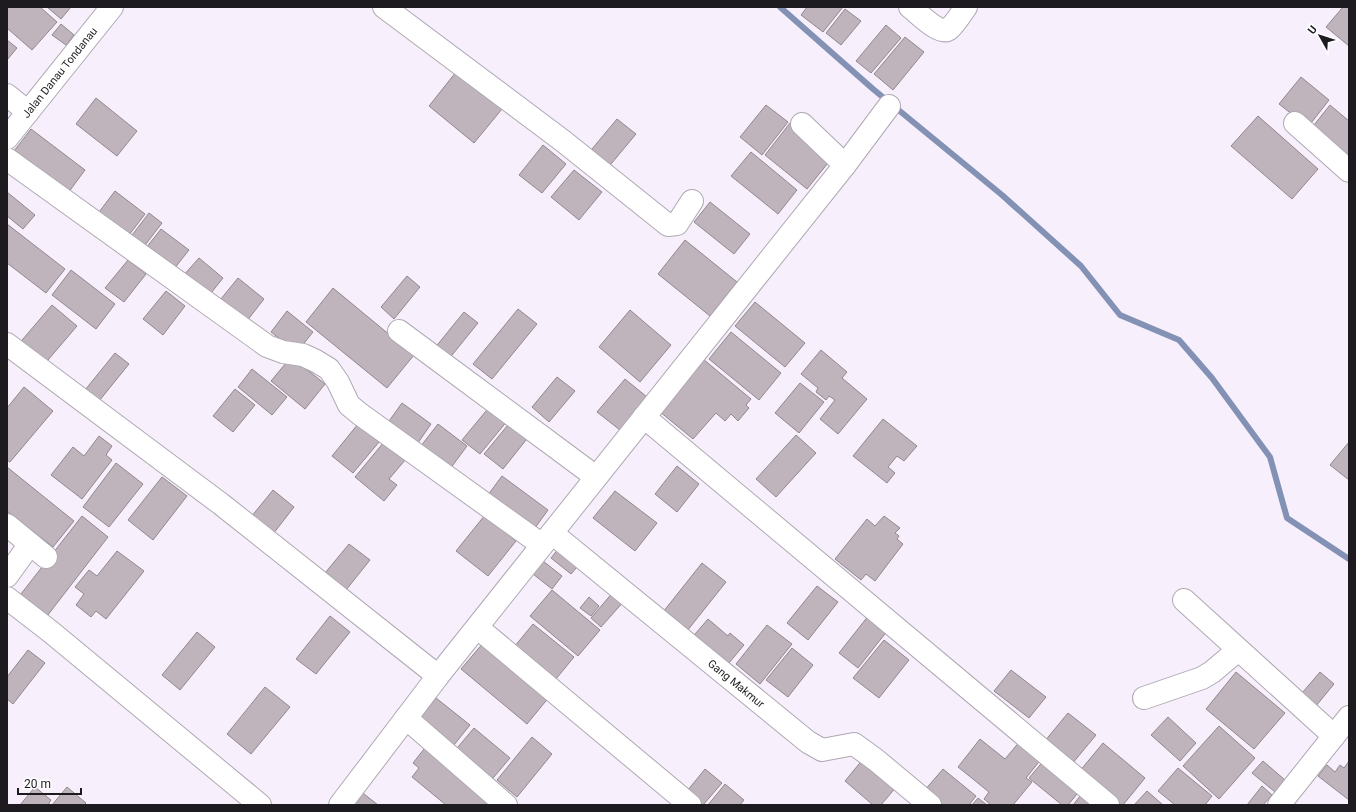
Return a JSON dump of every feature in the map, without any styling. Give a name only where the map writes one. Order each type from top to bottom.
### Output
[{"type":"street","name":"Jalan Danau Tondanau","points":[[7,138],[112,7]]},
{"type":"street","points":[[384,7],[563,141],[668,225],[677,224],[692,201]]},
{"type":"street","points":[[910,7],[938,30],[944,31],[949,29],[966,7]]},
{"type":"street","points":[[7,95],[28,112]]},
{"type":"street","points":[[340,805],[438,676],[478,628],[596,477],[845,165],[890,106]]},
{"type":"street","points":[[1295,123],[1349,170]]},
{"type":"street","points":[[802,124],[845,165]]},
{"type":"street","name":"Gang Makmur","points":[[7,159],[267,346],[283,352],[303,355],[329,369],[338,382],[349,404],[360,414],[547,539],[808,742],[822,750],[854,744],[876,760],[930,805]]},
{"type":"street","points":[[399,331],[596,477]]},
{"type":"street","points":[[7,344],[221,504],[438,676]]},
{"type":"street","points":[[644,417],[1108,805]]},
{"type":"street","points":[[7,525],[38,550],[7,576]]},
{"type":"street","points":[[7,598],[51,632],[260,805]]},
{"type":"street","points":[[1184,600],[1238,650],[1343,730],[1279,805]]},
{"type":"street","points":[[478,628],[690,805]]},
{"type":"street","points":[[1144,698],[1202,678],[1212,672],[1238,650]]},
{"type":"street","points":[[406,718],[506,805]]},
{"type":"building","points":[[7,7],[40,7],[57,22],[32,50],[7,28]]},
{"type":"building","points":[[47,7],[71,7],[61,19]]},
{"type":"building","points":[[807,7],[843,7],[823,32],[801,15]]},
{"type":"building","points":[[1343,7],[1349,7],[1349,46],[1326,27]]},
{"type":"building","points":[[845,9],[861,21],[841,45],[826,33]]},
{"type":"building","points":[[61,24],[74,35],[66,45],[52,35]]},
{"type":"building","points":[[886,25],[901,38],[871,73],[856,61]]},
{"type":"building","points":[[905,37],[924,52],[893,90],[874,74]]},
{"type":"building","points":[[7,40],[17,48],[7,60]]},
{"type":"building","points":[[456,72],[502,109],[474,143],[429,106]]},
{"type":"building","points":[[1301,77],[1329,100],[1308,127],[1279,104]]},
{"type":"building","points":[[96,98],[137,131],[117,156],[76,124]]},
{"type":"building","points":[[766,105],[788,122],[762,155],[740,137]]},
{"type":"building","points":[[1330,105],[1349,121],[1349,154],[1345,159],[1310,130]]},
{"type":"building","points":[[1258,116],[1318,169],[1292,199],[1231,146]]},
{"type":"building","points":[[617,119],[636,134],[606,170],[587,155]]},
{"type":"building","points":[[790,123],[832,158],[807,189],[765,155]]},
{"type":"building","points":[[31,129],[85,170],[68,193],[14,151]]},
{"type":"building","points":[[543,145],[566,164],[542,193],[519,175]]},
{"type":"building","points":[[751,152],[797,190],[778,214],[731,176]]},
{"type":"building","points":[[574,170],[602,192],[579,220],[551,197]]},
{"type":"building","points":[[115,191],[145,214],[126,239],[96,216]]},
{"type":"building","points":[[7,192],[35,215],[23,229],[7,216]]},
{"type":"building","points":[[710,202],[750,234],[734,254],[694,222]]},
{"type":"building","points":[[149,213],[162,223],[139,253],[126,243]]},
{"type":"building","points":[[7,224],[65,269],[46,293],[7,263]]},
{"type":"building","points":[[161,229],[189,250],[170,274],[142,253]]},
{"type":"building","points":[[685,240],[737,282],[710,316],[658,274]]},
{"type":"building","points":[[199,258],[223,278],[207,298],[182,277]]},
{"type":"building","points":[[128,260],[146,274],[124,302],[105,288]]},
{"type":"building","points":[[71,270],[115,304],[96,329],[52,295]]},
{"type":"building","points":[[407,276],[420,287],[394,319],[381,307]]},
{"type":"building","points":[[238,278],[264,299],[243,326],[216,305]]},
{"type":"building","points":[[333,288],[414,355],[387,388],[306,322]]},
{"type":"building","points":[[166,291],[185,306],[163,335],[143,319]]},
{"type":"building","points":[[755,302],[805,343],[785,367],[735,326]]},
{"type":"building","points":[[52,305],[77,326],[42,367],[17,346]]},
{"type":"building","points":[[518,309],[537,324],[492,379],[473,364]]},
{"type":"building","points":[[630,310],[671,345],[640,382],[599,347]]},
{"type":"building","points":[[287,311],[313,332],[297,352],[271,332]]},
{"type":"building","points":[[464,312],[478,323],[448,360],[434,349]]},
{"type":"building","points":[[731,332],[781,373],[759,400],[709,359]]},
{"type":"building","points":[[821,350],[847,372],[842,378],[867,399],[838,434],[820,419],[835,400],[829,396],[826,400],[816,392],[818,388],[801,374]]},
{"type":"building","points":[[115,353],[129,364],[95,406],[81,395]]},
{"type":"building","points":[[291,357],[325,384],[305,409],[271,381]]},
{"type":"building","points":[[703,359],[751,399],[746,405],[749,408],[738,421],[731,414],[725,421],[716,413],[693,439],[659,411]]},
{"type":"building","points":[[252,369],[287,397],[272,415],[238,387]]},
{"type":"building","points":[[557,377],[575,391],[549,422],[532,407]]},
{"type":"building","points":[[625,379],[647,397],[620,430],[597,412]]},
{"type":"building","points":[[800,383],[824,402],[799,433],[775,413]]},
{"type":"building","points":[[24,387],[53,411],[10,462],[7,460],[7,408]]},
{"type":"building","points":[[235,389],[255,405],[233,432],[213,416]]},
{"type":"building","points":[[402,403],[431,424],[413,450],[384,428]]},
{"type":"building","points":[[491,405],[508,420],[480,454],[462,440]]},
{"type":"building","points":[[883,419],[917,446],[904,461],[897,456],[888,467],[895,473],[887,483],[853,456]]},
{"type":"building","points":[[512,420],[530,435],[503,469],[484,454]]},
{"type":"building","points":[[358,424],[379,442],[353,473],[332,456]]},
{"type":"building","points":[[438,424],[467,446],[447,473],[417,451]]},
{"type":"building","points":[[796,435],[816,453],[776,497],[756,479]]},
{"type":"building","points":[[99,436],[112,446],[106,455],[112,460],[82,499],[51,475],[73,447],[84,456]]},
{"type":"building","points":[[384,442],[406,459],[389,479],[397,485],[384,501],[355,477]]},
{"type":"building","points":[[1349,442],[1349,480],[1330,465]]},
{"type":"building","points":[[116,463],[143,484],[109,527],[83,507]]},
{"type":"building","points":[[677,466],[699,484],[677,512],[655,494]]},
{"type":"building","points":[[7,467],[74,521],[53,547],[7,511]]},
{"type":"building","points":[[502,476],[548,510],[532,532],[485,499]]},
{"type":"building","points":[[162,477],[187,496],[153,540],[128,520]]},
{"type":"building","points":[[273,490],[294,507],[273,534],[251,517]]},
{"type":"building","points":[[615,491],[657,523],[635,551],[593,518]]},
{"type":"building","points":[[485,515],[516,541],[488,576],[456,551]]},
{"type":"building","points":[[82,516],[108,537],[44,620],[17,599]]},
{"type":"building","points":[[884,516],[900,528],[895,533],[899,536],[897,539],[903,544],[875,581],[866,574],[861,580],[835,559],[867,519],[875,526]]},
{"type":"building","points":[[563,543],[583,560],[571,574],[551,558]]},
{"type":"building","points":[[349,544],[370,560],[346,590],[325,573]]},
{"type":"building","points":[[117,551],[144,571],[106,619],[96,611],[91,617],[76,605],[84,594],[75,587],[89,570],[97,576]]},
{"type":"building","points":[[543,561],[562,576],[552,589],[533,574]]},
{"type":"building","points":[[702,563],[726,582],[687,631],[663,612]]},
{"type":"building","points":[[817,586],[838,602],[808,640],[787,623]]},
{"type":"building","points":[[552,590],[600,630],[578,656],[530,616]]},
{"type":"building","points":[[614,591],[625,600],[601,627],[591,618]]},
{"type":"building","points":[[589,597],[599,606],[591,616],[580,608]]},
{"type":"building","points":[[869,615],[888,630],[858,668],[839,653]]},
{"type":"building","points":[[330,616],[350,632],[316,674],[296,659]]},
{"type":"building","points":[[708,619],[728,636],[730,633],[744,645],[723,670],[689,641]]},
{"type":"building","points":[[533,624],[574,657],[551,685],[510,652]]},
{"type":"building","points":[[767,625],[792,644],[760,684],[736,664]]},
{"type":"building","points":[[197,632],[215,647],[180,690],[162,675]]},
{"type":"building","points":[[884,640],[909,660],[879,698],[853,678]]},
{"type":"building","points":[[484,642],[550,696],[527,724],[461,669]]},
{"type":"building","points":[[792,648],[813,665],[788,697],[766,680]]},
{"type":"building","points":[[28,650],[45,663],[13,704],[7,699],[7,677]]},
{"type":"building","points":[[1011,670],[1046,697],[1029,718],[994,691]]},
{"type":"building","points":[[1236,672],[1285,713],[1254,749],[1206,709]]},
{"type":"building","points":[[1320,672],[1334,684],[1311,712],[1296,700]]},
{"type":"building","points":[[265,687],[290,707],[251,754],[227,734]]},
{"type":"building","points":[[436,698],[470,725],[454,745],[420,718]]},
{"type":"building","points":[[1068,713],[1096,735],[1072,764],[1044,742]]},
{"type":"building","points":[[1168,717],[1196,743],[1180,761],[1151,735]]},
{"type":"building","points":[[1219,726],[1255,758],[1219,799],[1183,766]]},
{"type":"building","points":[[474,728],[510,758],[488,784],[452,754]]},
{"type":"building","points":[[532,737],[552,754],[517,797],[497,780]]},
{"type":"building","points":[[980,739],[1005,759],[1021,740],[1042,758],[1026,778],[1032,782],[1013,805],[991,805],[984,799],[989,792],[958,767]]},
{"type":"building","points":[[1103,743],[1145,778],[1123,805],[1118,805],[1079,772]]},
{"type":"building","points":[[428,744],[494,797],[487,805],[446,805],[412,777],[419,768],[413,763]]},
{"type":"building","points":[[864,758],[897,786],[881,805],[873,805],[845,781]]},
{"type":"building","points":[[1045,759],[1081,789],[1068,805],[1062,805],[1029,778]]},
{"type":"building","points":[[1263,761],[1285,780],[1275,792],[1252,773]]},
{"type":"building","points":[[1349,761],[1349,800],[1318,776],[1327,765],[1335,772],[1340,765],[1344,768]]},
{"type":"building","points":[[1178,768],[1212,796],[1205,805],[1175,805],[1158,791]]},
{"type":"building","points":[[705,769],[722,783],[703,805],[693,805],[683,796]]},
{"type":"building","points":[[943,769],[976,796],[969,805],[941,805],[924,791]]},
{"type":"building","points":[[725,784],[744,800],[740,805],[708,805]]},
{"type":"building","points":[[1262,786],[1272,795],[1263,805],[1247,805]]},
{"type":"building","points":[[35,787],[51,800],[48,805],[20,805]]},
{"type":"building","points":[[67,787],[86,803],[84,805],[52,805]]},
{"type":"building","points":[[359,790],[378,805],[348,805]]},
{"type":"building","points":[[1084,791],[1102,805],[1073,805]]},
{"type":"building","points":[[1147,791],[1163,805],[1134,805]]},
{"type":"building","points":[[978,798],[987,805],[972,805]]},
{"type":"waterway","points":[[780,7],[873,89],[1002,195],[1081,266],[1120,315],[1179,340],[1212,378],[1270,457],[1287,518],[1349,559]]}]
